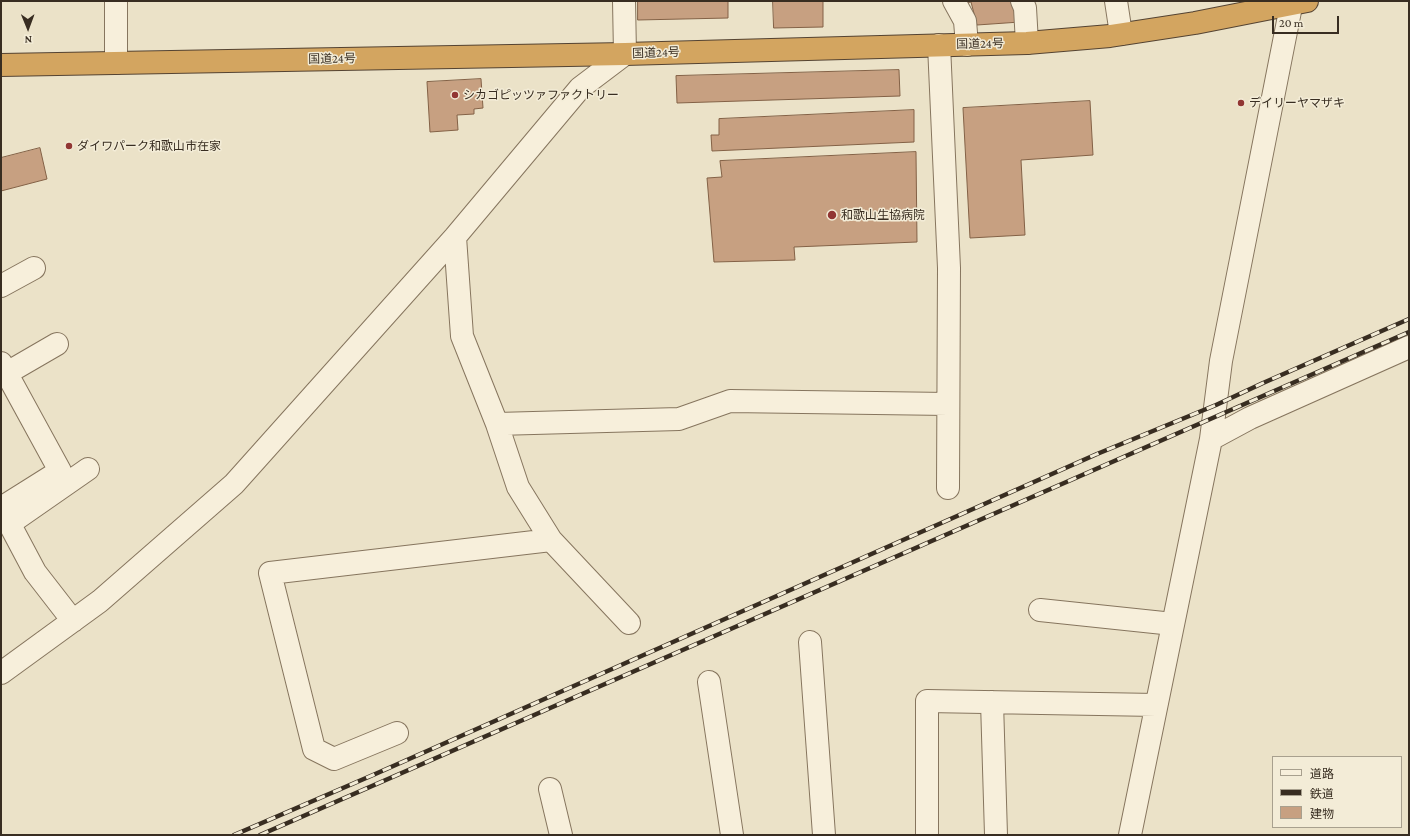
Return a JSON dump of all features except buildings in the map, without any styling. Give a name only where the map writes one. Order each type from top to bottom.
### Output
[{"type":"highway","name":"国道24号","points":[[1,65],[625,54],[1027,43],[1121,34],[1195,23],[1297,2]]},
{"type":"street","points":[[116,1],[116,63]]},
{"type":"street","points":[[1,673],[100,601],[234,484],[455,237],[580,88],[625,54],[624,1]]},
{"type":"street","points":[[954,1],[965,20],[967,45]]},
{"type":"street","points":[[1022,1],[1025,8],[1027,43]]},
{"type":"street","points":[[1116,1],[1121,34]]},
{"type":"street","points":[[1130,835],[1211,439],[1221,361],[1297,2]]},
{"type":"street","points":[[939,46],[949,268],[948,488]]},
{"type":"street","points":[[455,237],[462,336],[497,424],[518,487],[551,540],[629,623]]},
{"type":"street","points":[[1,286],[34,268]]},
{"type":"street","points":[[4,514],[60,470],[4,368],[57,344]]},
{"type":"street","points":[[1211,439],[1250,418],[1409,347]]},
{"type":"street","points":[[497,424],[679,418],[730,401],[948,404]]},
{"type":"street","points":[[4,514],[88,469]]},
{"type":"street","points":[[4,514],[35,572],[73,621]]},
{"type":"street","points":[[397,733],[334,759],[314,749],[270,573],[551,540]]},
{"type":"street","points":[[1040,610],[1173,624]]},
{"type":"street","points":[[810,642],[824,835]]},
{"type":"street","points":[[709,682],[732,835]]},
{"type":"street","points":[[927,835],[927,701],[1156,704]]},
{"type":"street","points":[[992,702],[996,835]]},
{"type":"street","points":[[550,789],[561,835]]},
{"type":"railway","points":[[234,835],[373,775],[1097,454],[1216,405],[1409,319]]},
{"type":"railway","points":[[260,835],[1409,332]]},
{"type":"place","name":"シカゴピッツァファクトリー","points":[[455,95]]},
{"type":"place","name":"デイリーヤマザキ","points":[[1241,103]]},
{"type":"place","name":"ダイワパーク和歌山市在家","points":[[69,146]]},
{"type":"place","name":"和歌山生協病院","points":[[832,215]]}]
